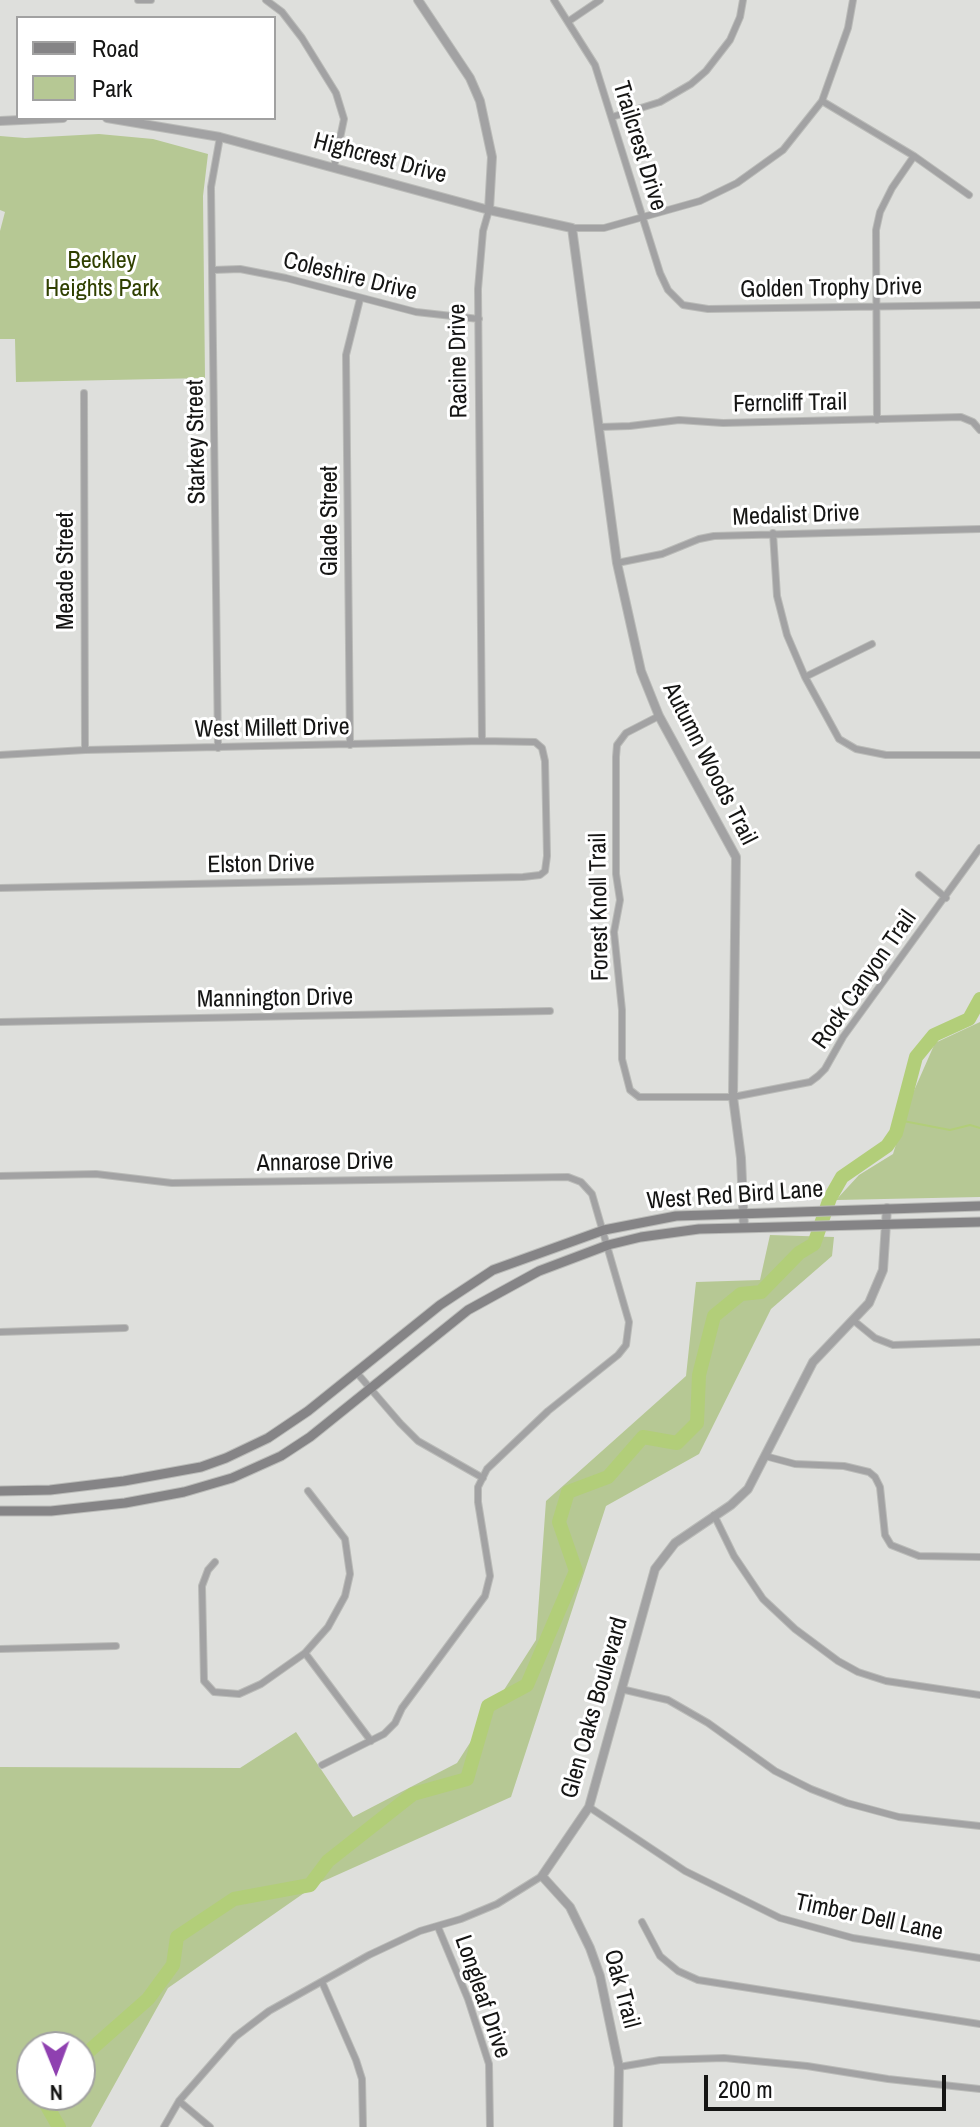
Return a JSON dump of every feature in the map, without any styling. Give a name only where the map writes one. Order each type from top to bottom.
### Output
[{"type":"main road","name":"West Red Bird Lane","points":[[0,1491],[50,1490],[109,1483],[201,1467],[268,1438],[311,1409],[440,1305],[493,1270],[604,1230],[676,1216],[980,1206]]},
{"type":"main road","name":"West Red Bird Lane","points":[[0,1511],[51,1511],[125,1503],[184,1492],[232,1478],[281,1456],[310,1437],[468,1310],[546,1267],[608,1245],[673,1232],[980,1222]]},
{"type":"main road","points":[[268,1438],[281,1456]]},
{"type":"main road","points":[[50,1490],[51,1511]]},
{"type":"street","points":[[138,0],[151,0]]},
{"type":"street","points":[[266,0],[282,12],[302,38],[336,93],[344,119],[334,167]]},
{"type":"street","name":"Racine Drive","points":[[418,0],[470,78],[480,101],[492,157],[489,210],[483,231],[478,289],[482,741]]},
{"type":"street","name":"Trailcrest Drive","points":[[554,0],[595,65],[641,219],[668,290],[683,305]]},
{"type":"street","points":[[569,21],[600,0]]},
{"type":"street","points":[[612,117],[660,102],[698,78],[730,40],[740,17],[743,0]]},
{"type":"street","name":"Highcrest Drive","points":[[119,120],[220,137],[489,210],[572,228],[604,228],[700,201],[758,170],[783,150],[822,101],[848,28],[853,0]]},
{"type":"street","points":[[822,101],[914,156],[969,195]]},
{"type":"street","points":[[0,121],[21,120]]},
{"type":"street","name":"Starkey Street","points":[[218,748],[211,187],[220,137]]},
{"type":"street","points":[[877,420],[878,220],[892,188],[914,156]]},
{"type":"street","name":"Autumn Woods Trail","points":[[572,228],[617,563],[641,671],[659,716],[736,857],[733,1097],[741,1158],[744,1228]]},
{"type":"street","name":"Coleshire Drive","points":[[213,270],[240,269],[439,316],[479,319]]},
{"type":"street","name":"Glade Street","points":[[350,745],[346,355],[360,299]]},
{"type":"street","name":"Golden Trophy Drive","points":[[683,305],[708,309],[980,305]]},
{"type":"street","name":"Meade Street","points":[[84,393],[85,750]]},
{"type":"street","name":"Ferncliff Trail","points":[[600,427],[679,420],[723,423],[961,417],[979,428]]},
{"type":"street","name":"Medalist Drive","points":[[617,563],[652,557],[714,536],[980,529]]},
{"type":"street","points":[[773,533],[777,596],[787,635],[805,677],[839,739],[856,749],[886,755],[980,755]]},
{"type":"street","points":[[805,677],[872,644]]},
{"type":"street","name":"Forest Knoll Trail","points":[[656,1097],[639,1097],[630,1090],[627,1082],[622,1059],[622,1010],[614,932],[620,900],[616,874],[617,745],[626,733],[659,716]]},
{"type":"street","name":"West Millett Drive","points":[[0,755],[85,750],[535,742],[542,748],[545,761],[546,865],[540,875],[523,877]]},
{"type":"street","name":"Rock Canyon Trail","points":[[656,1097],[733,1097],[810,1082],[818,1076],[980,848]]},
{"type":"street","points":[[919,875],[946,898]]},
{"type":"street","name":"Elston Drive","points":[[0,888],[523,877]]},
{"type":"street","name":"Mannington Drive","points":[[0,1022],[550,1011]]},
{"type":"street","name":"Annarose Drive","points":[[0,1176],[96,1174],[172,1183],[568,1177],[581,1182],[592,1194],[604,1230],[629,1322],[626,1345],[494,1460],[483,1478]]},
{"type":"street","name":"Glen Oaks Boulevard","points":[[164,2127],[179,2101],[235,2037],[282,2003],[407,1936],[497,1904],[542,1876],[589,1807],[655,1569],[670,1548],[731,1505],[748,1489],[813,1362],[869,1303],[885,1261],[887,1208]]},
{"type":"street","points":[[853,1320],[869,1335],[893,1345],[980,1342]]},
{"type":"street","points":[[0,1332],[125,1328]]},
{"type":"street","points":[[322,1765],[384,1734],[395,1723],[402,1708],[471,1619],[489,1589],[490,1576],[478,1502],[478,1487],[483,1478],[418,1441],[357,1373]]},
{"type":"street","points":[[765,1456],[795,1464],[844,1466],[869,1472],[880,1487],[885,1535],[896,1549],[919,1556],[980,1557]]},
{"type":"street","points":[[215,1562],[203,1578],[202,1586],[202,1673],[207,1687],[214,1692],[239,1694],[261,1684],[305,1653],[340,1608],[350,1574],[345,1539],[308,1491]]},
{"type":"street","points":[[714,1515],[734,1556],[763,1599],[795,1629],[838,1661],[858,1672],[886,1681],[980,1695]]},
{"type":"street","points":[[0,1649],[116,1646]]},
{"type":"street","points":[[305,1653],[371,1741]]},
{"type":"street","points":[[621,1689],[668,1700],[708,1723],[775,1771],[847,1803],[899,1817],[980,1826]]},
{"type":"street","name":"Timber Dell Lane","points":[[589,1807],[685,1871],[780,1918],[853,1938],[980,1958]]},
{"type":"street","name":"Oak Trail","points":[[542,1876],[570,1907],[600,1976],[619,2067],[618,2127]]},
{"type":"street","points":[[642,1922],[660,1956],[678,1971],[698,1980],[980,2024]]},
{"type":"street","name":"Longleaf Drive","points":[[438,1927],[468,1999],[489,2064],[490,2127]]},
{"type":"street","points":[[322,1982],[362,2079],[363,2127]]},
{"type":"street","points":[[619,2067],[660,2060],[724,2058],[980,2089]]},
{"type":"street","points":[[179,2101],[210,2127]]},
{"type":"green space","name":"Beckley Heights Park","points":[[99,134],[153,139],[208,154],[203,196],[205,378],[16,382],[15,339],[0,339],[0,231],[5,212],[0,210],[0,136],[25,138]]},
{"type":"green space","points":[[980,1022],[980,1197],[836,1200],[859,1175],[893,1154],[909,1102],[935,1043]]},
{"type":"green space","points":[[770,1235],[834,1237],[832,1256],[771,1309],[699,1454],[606,1506],[511,1797],[317,1884],[168,1988],[91,2127],[0,2127],[0,1767],[240,1768],[296,1732],[353,1817],[457,1763],[536,1640],[546,1501],[686,1376],[696,1282],[760,1280]]},
{"type":"waterway","points":[[96,2045],[148,1999],[173,1965],[177,1937],[234,1899],[310,1885],[328,1861],[413,1794],[467,1779],[488,1706],[527,1685],[576,1571],[559,1522],[568,1492],[608,1477],[643,1437],[677,1443],[697,1423],[699,1375],[714,1316],[741,1294],[761,1292],[799,1253],[814,1244],[830,1198],[842,1177],[887,1146],[896,1133],[916,1057],[934,1035],[969,1019],[980,999]]},
{"type":"waterway","points":[[898,1120],[950,1130],[970,1125],[980,1128]]},
{"type":"waterway","points":[[50,2111],[59,2127]]}]
